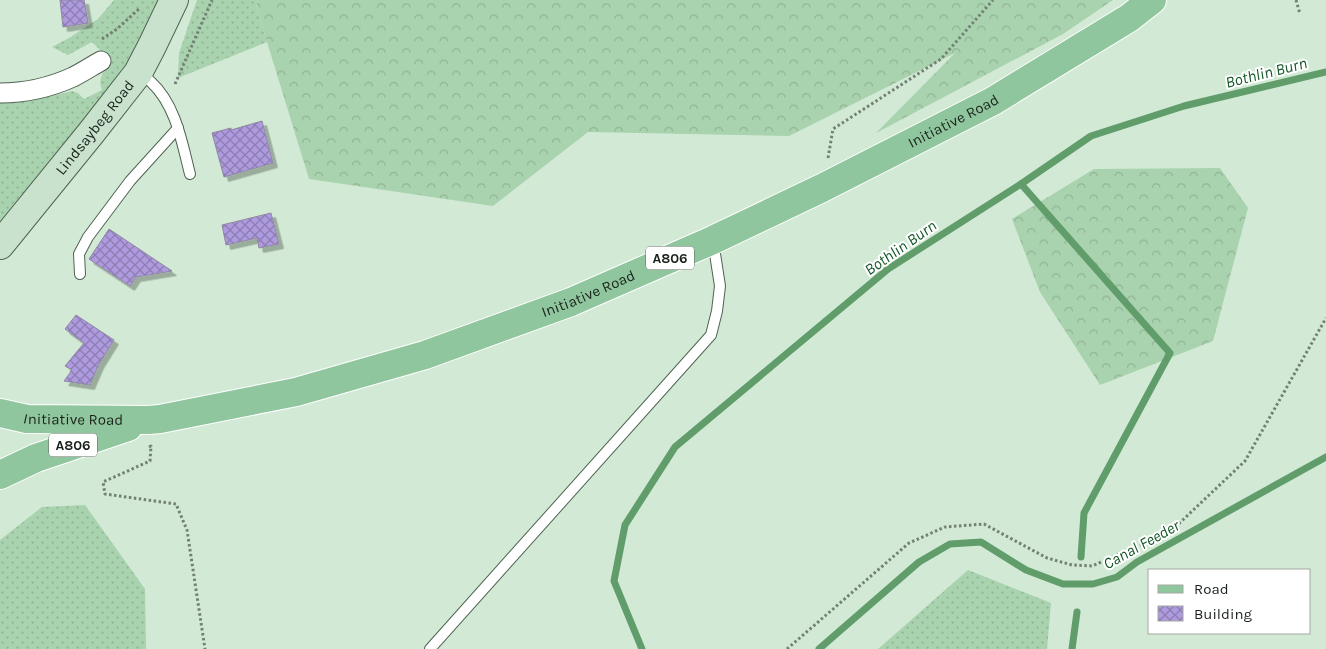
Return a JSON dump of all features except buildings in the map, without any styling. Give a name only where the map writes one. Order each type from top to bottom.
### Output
[{"type":"main road","name":"Lindsaybeg Road","points":[[0,245],[138,73],[174,0]]},
{"type":"main road","name":"Initiative Road","points":[[0,475],[36,458],[148,420],[296,392],[425,355],[571,302],[713,240],[822,188],[993,101],[1130,18],[1152,0]]},
{"type":"main road","name":"Initiative Road","points":[[0,413],[26,419],[148,420]]},
{"type":"street","points":[[0,93],[14,93],[44,87],[73,77],[101,61]]},
{"type":"lane","points":[[138,73],[151,82],[165,98],[178,128],[190,174]]},
{"type":"lane","points":[[80,274],[79,254],[88,237],[130,181],[178,128]]},
{"type":"lane","points":[[430,649],[711,335],[717,312],[720,286],[713,240]]},
{"type":"path","points":[[165,98],[174,87],[212,0]]},
{"type":"path","points":[[822,188],[833,129],[941,59],[993,0]]},
{"type":"path","points":[[1296,0],[1300,14]]},
{"type":"path","points":[[101,61],[94,45],[117,29],[141,6]]},
{"type":"path","points":[[787,649],[909,542],[945,527],[984,524],[1047,558],[1072,565],[1092,566],[1169,533],[1245,461],[1326,318]]},
{"type":"path","points":[[142,449],[151,446],[150,461],[103,482],[105,494],[176,504],[187,530],[205,649]]},
{"type":"green space","points":[[114,0],[160,0],[126,66],[95,111],[0,223],[0,103],[16,103],[72,91],[78,93],[84,99],[102,90],[101,77],[109,65],[100,50],[92,42],[68,55],[52,47],[98,19]]},
{"type":"green space","points":[[197,0],[258,0],[256,6],[267,42],[178,78],[179,53]]},
{"type":"green space","points":[[258,0],[1113,0],[1063,34],[876,133],[955,53],[789,136],[588,132],[493,206],[309,179],[256,6]]},
{"type":"green space","points":[[1220,168],[1248,208],[1213,341],[1100,385],[1040,292],[1012,219],[1094,169]]},
{"type":"green space","points":[[85,505],[145,589],[146,649],[0,649],[0,540],[42,507]]},
{"type":"green space","points":[[968,570],[1051,603],[1047,649],[878,649]]},
{"type":"waterway","name":"Bothlin Burn","points":[[642,649],[614,581],[625,525],[675,447],[888,269],[1021,184],[1091,136],[1184,106],[1326,72]]},
{"type":"waterway","points":[[1021,184],[1170,353],[1084,513],[1081,557]]},
{"type":"waterway","name":"Canal Feeder","points":[[819,649],[919,562],[950,544],[981,542],[1026,570],[1063,584],[1093,584],[1117,577],[1137,562],[1326,457]]},
{"type":"waterway","points":[[1072,649],[1077,612]]}]
